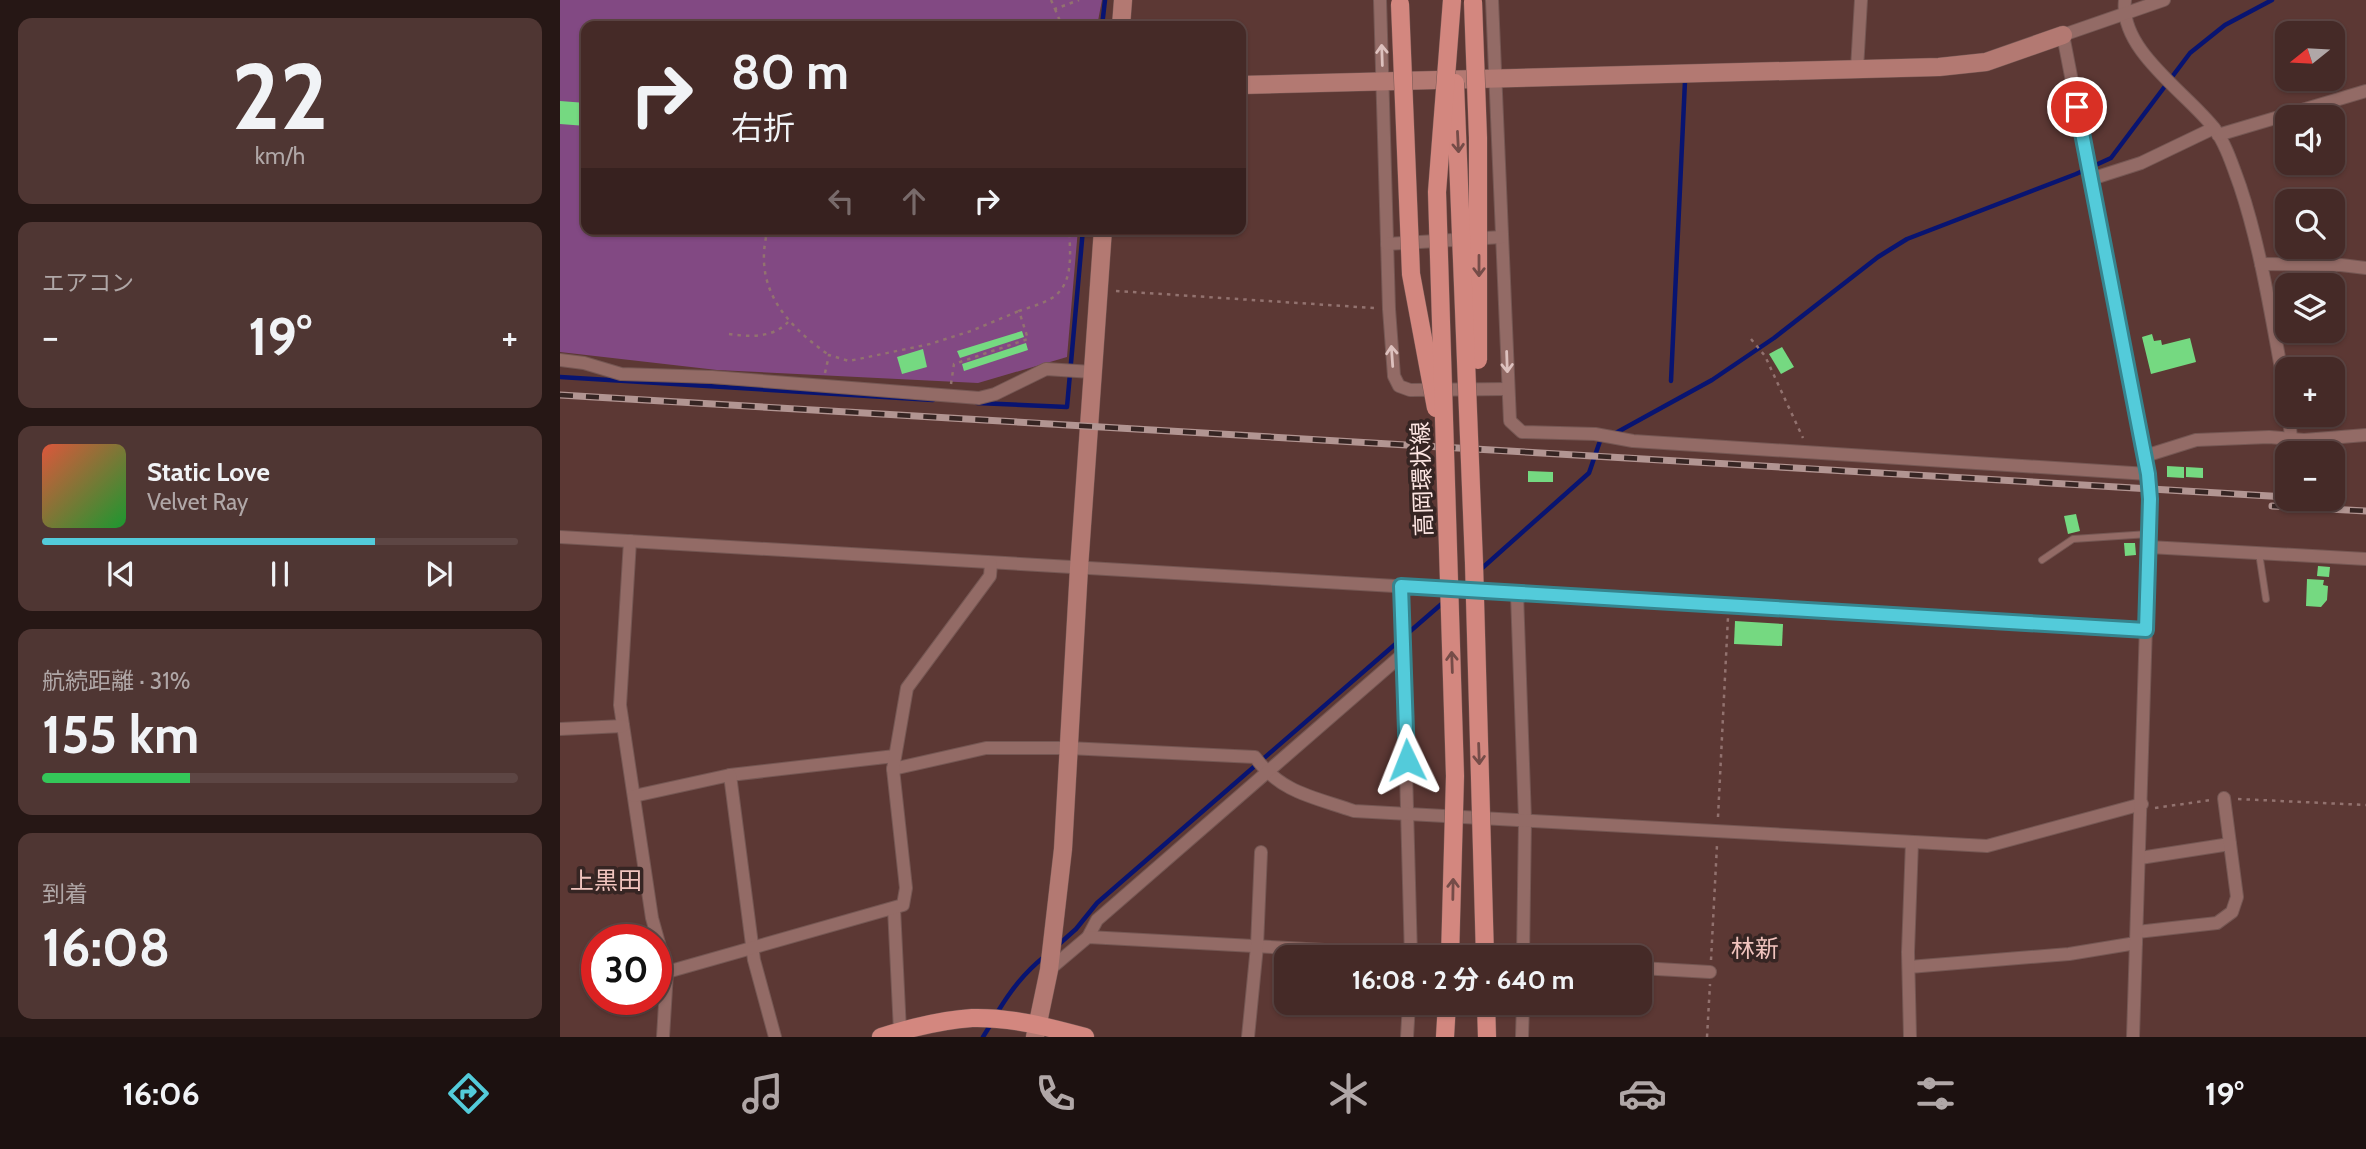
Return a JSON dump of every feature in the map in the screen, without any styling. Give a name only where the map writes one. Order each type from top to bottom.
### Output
[{"type":"main road","name":"高岡環状線","points":[[1452,0],[1437,192],[1455,776],[1452,945]]},
{"type":"main road","name":"高岡環状線","points":[[1452,0],[1474,563],[1485,945]]},
{"type":"main road","points":[[1473,1],[1479,258],[1474,563]]},
{"type":"main road","points":[[1400,2],[1411,274],[1446,464]]},
{"type":"main road","points":[[1445,1037],[1446,1015]]},
{"type":"main road","points":[[1486,1015],[1487,1037]]},
{"type":"main road","points":[[881,1037],[972,1018],[1012,1020],[1036,1031],[1085,1037]]},
{"type":"street","points":[[1121,21],[1123,0]]},
{"type":"street","points":[[1380,0],[1389,309],[1394,376],[1399,386],[1410,390],[1508,389]]},
{"type":"street","points":[[1492,0],[1510,421],[1522,432],[1595,434],[1633,441],[2148,474]]},
{"type":"street","points":[[1857,69],[1861,0]]},
{"type":"street","points":[[2125,0],[2124,14],[2152,64],[2216,132],[2232,164],[2253,224],[2279,357]]},
{"type":"street","points":[[1246,85],[1939,67],[1986,62],[2164,0]]},
{"type":"street","points":[[2063,35],[2148,474],[2149,540],[2133,1037]]},
{"type":"street","points":[[2091,179],[2141,163],[2216,132],[2366,91]]},
{"type":"street","points":[[1036,1031],[1050,964],[1063,849],[1103,235]]},
{"type":"street","points":[[1387,244],[1502,237]]},
{"type":"street","points":[[2261,264],[2366,268]]},
{"type":"street","points":[[560,360],[584,363],[621,374],[712,377],[979,398],[995,394],[1046,369],[1092,372]]},
{"type":"street","points":[[2290,427],[2291,439]]},
{"type":"street","points":[[2145,456],[2196,440],[2366,435]]},
{"type":"street","points":[[560,537],[2146,630]]},
{"type":"street","points":[[2149,540],[2259,553],[2366,559]]},
{"type":"street","points":[[630,541],[620,705],[654,924]]},
{"type":"street","points":[[672,971],[903,905],[906,888],[894,762],[907,688],[990,576],[991,564]]},
{"type":"street","points":[[1401,586],[1411,945]]},
{"type":"street","points":[[1517,594],[1525,820],[1523,945]]},
{"type":"street","points":[[1050,964],[1088,937],[1097,920],[1265,771],[1403,654]]},
{"type":"street","points":[[560,729],[623,726]]},
{"type":"street","points":[[634,796],[730,775],[894,762],[986,748],[1068,748],[1255,757],[1265,771],[1284,787],[1354,811],[1912,842],[1987,846],[2141,807]]},
{"type":"street","points":[[730,775],[754,960],[775,1037]]},
{"type":"street","points":[[1909,967],[2069,954],[2137,937],[2217,923],[2232,912],[2237,897],[2224,798]]},
{"type":"street","points":[[1910,1037],[1912,842]]},
{"type":"street","points":[[2140,858],[2230,844]]},
{"type":"street","points":[[1248,1037],[1261,852]]},
{"type":"street","points":[[894,908],[901,1031]]},
{"type":"street","points":[[1088,937],[1274,947]]},
{"type":"street","points":[[1652,969],[1710,972]]},
{"type":"street","points":[[663,1037],[664,1015]]},
{"type":"street","points":[[1407,1037],[1408,1015]]},
{"type":"street","points":[[1522,1037],[1523,1015]]},
{"type":"lane","points":[[2042,560],[2073,539],[2149,540]]},
{"type":"lane","points":[[2259,553],[2266,600]]},
{"type":"path","points":[[1051,0],[1060,21]]},
{"type":"path","points":[[1055,9],[1079,0]]},
{"type":"path","points":[[767,235],[765,274],[768,286],[788,322],[829,355],[849,360],[930,344],[971,331],[1054,297],[1066,282],[1069,269],[1069,235]]},
{"type":"path","points":[[1098,290],[1389,309]]},
{"type":"path","points":[[950,395],[954,363],[1028,339],[1019,311]]},
{"type":"path","points":[[729,334],[764,335],[788,322]]},
{"type":"path","points":[[1751,339],[1765,356],[1810,453]]},
{"type":"path","points":[[823,387],[829,355]]},
{"type":"path","points":[[2141,807],[2224,798],[2366,804]]},
{"type":"shaded area","points":[[560,0],[1102,0],[1098,21],[581,21],[581,235],[1077,235],[1067,357],[978,383],[717,370],[560,352]]},
{"type":"building","points":[[560,101],[581,103],[581,126],[560,124]]},
{"type":"building","points":[[1022,331],[1024,337],[960,358],[957,351]]},
{"type":"building","points":[[2152,334],[2154,341],[2161,340],[2162,345],[2190,338],[2196,362],[2151,374],[2142,337]]},
{"type":"building","points":[[1026,343],[1028,350],[964,371],[962,364]]},
{"type":"building","points":[[1782,347],[1794,367],[1781,374],[1769,354]]},
{"type":"building","points":[[923,349],[927,367],[902,374],[897,357]]},
{"type":"building","points":[[2167,466],[2184,467],[2184,478],[2167,477]]},
{"type":"building","points":[[2186,467],[2203,468],[2203,478],[2186,477]]},
{"type":"building","points":[[1528,471],[1553,472],[1553,482],[1528,482]]},
{"type":"building","points":[[2076,514],[2080,531],[2068,534],[2064,516]]},
{"type":"building","points":[[2124,543],[2135,543],[2136,555],[2125,556]]},
{"type":"building","points":[[2318,566],[2330,567],[2329,577],[2317,576]]},
{"type":"building","points":[[2307,579],[2324,580],[2323,585],[2328,586],[2327,600],[2321,607],[2306,606]]},
{"type":"building","points":[[1735,621],[1783,624],[1782,646],[1734,644]]},
{"type":"waterway","points":[[1103,21],[1105,0]]},
{"type":"waterway","points":[[1612,435],[1712,380],[1774,338],[1878,257],[1907,239],[2111,158],[2190,53],[2225,25],[2272,0]]},
{"type":"waterway","points":[[1671,381],[1685,81]]},
{"type":"waterway","points":[[977,403],[1067,407],[1082,235]]},
{"type":"waterway","points":[[560,377],[933,400]]},
{"type":"waterway","points":[[1480,570],[1589,473],[1600,441],[1604,439]]},
{"type":"waterway","points":[[1057,946],[1076,929],[1097,903],[1445,601]]},
{"type":"waterway","points":[[997,1013],[1018,982],[1045,956]]},
{"type":"waterway","points":[[983,1037],[991,1024]]},
{"type":"railway","points":[[560,395],[2275,496]]},
{"type":"railway","points":[[2272,506],[2366,511]]},
{"type":"district","name":"上黒田","points":[[606,881]]},
{"type":"district","name":"林新","points":[[1755,949]]},
{"type":"route","points":[[1407,760],[1401,586],[2146,630],[2150,499],[2148,474],[2077,107]]}]
